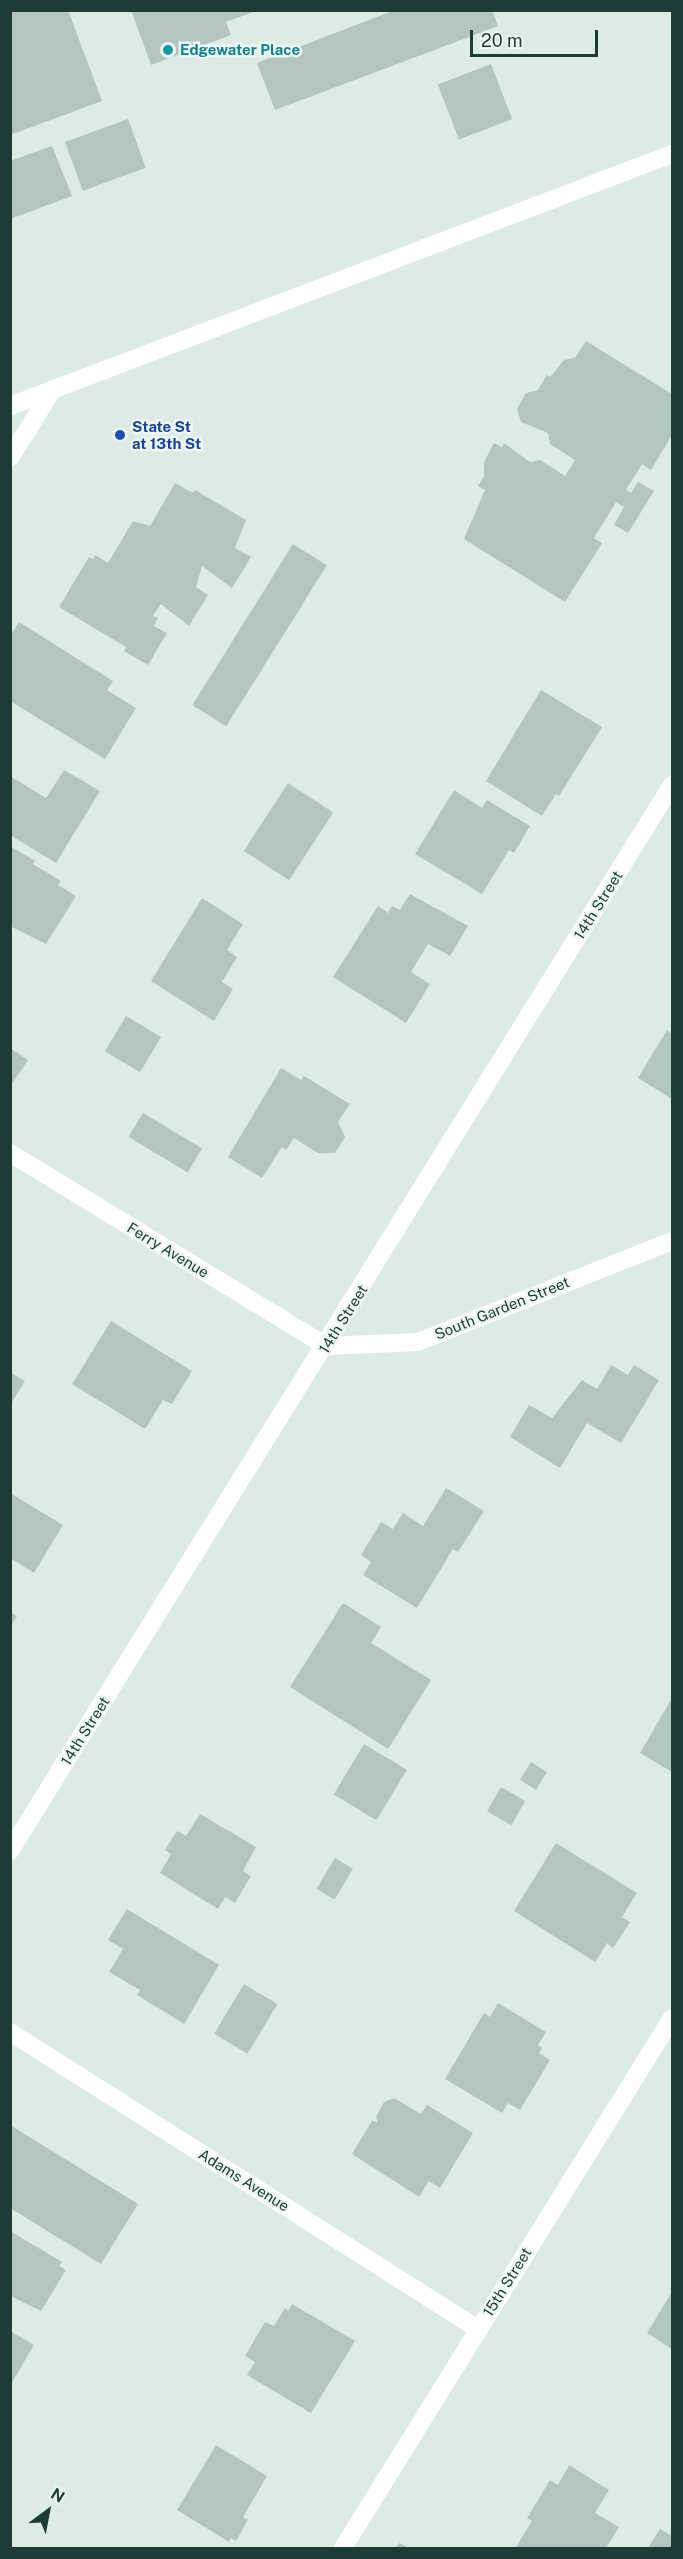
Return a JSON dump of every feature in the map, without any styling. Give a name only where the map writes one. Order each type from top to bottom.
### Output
[{"type":"street","points":[[10,406],[672,154]]},
{"type":"street","points":[[10,458],[53,389]]},
{"type":"street","name":"14th Street","points":[[10,1851],[326,1346],[672,785]]},
{"type":"street","name":"Ferry Avenue","points":[[10,1154],[326,1346]]},
{"type":"street","name":"South Garden Street","points":[[326,1346],[418,1342],[672,1241]]},
{"type":"street","name":"15th Street","points":[[343,2548],[672,2018]]},
{"type":"street","name":"Adams Avenue","points":[[10,2032],[478,2329]]},
{"type":"building","points":[[10,10],[68,10],[102,101],[10,135]]},
{"type":"building","name":"Edgewater Place","points":[[131,10],[256,11],[226,22],[231,35],[151,65]]},
{"type":"building","points":[[395,10],[492,10],[498,26],[275,110],[257,63]]},
{"type":"building","points":[[491,64],[512,119],[459,140],[438,84]]},
{"type":"building","points":[[128,119],[146,168],[83,191],[65,142]]},
{"type":"building","points":[[52,146],[72,196],[10,219],[10,161]]},
{"type":"building","points":[[586,341],[672,394],[672,435],[651,470],[642,464],[626,490],[631,493],[638,482],[654,491],[628,533],[614,525],[624,507],[616,502],[594,538],[602,543],[565,602],[464,539],[485,490],[478,486],[484,476],[484,462],[494,443],[502,447],[504,443],[530,462],[540,460],[565,476],[575,460],[550,444],[548,433],[521,422],[517,409],[526,393],[538,390],[547,375],[550,377],[564,360],[575,358]]},
{"type":"building","points":[[175,483],[193,493],[195,490],[246,520],[235,548],[251,557],[232,588],[202,566],[196,587],[208,595],[189,626],[161,604],[153,616],[158,618],[154,626],[167,633],[148,665],[124,651],[126,647],[59,607],[89,557],[93,559],[95,555],[108,563],[133,521],[150,526]]},
{"type":"building","points":[[293,544],[327,565],[226,726],[192,705]]},
{"type":"building","points":[[19,622],[113,681],[107,690],[136,708],[105,759],[10,701],[10,636]]},
{"type":"building","points":[[541,690],[602,727],[559,796],[556,794],[542,816],[486,781]]},
{"type":"building","points":[[64,770],[100,791],[56,863],[10,835],[10,776],[46,798]]},
{"type":"building","points":[[288,783],[333,812],[289,880],[244,851]]},
{"type":"building","points":[[454,790],[482,808],[487,800],[530,826],[514,853],[509,850],[482,894],[415,854]]},
{"type":"building","points":[[10,846],[35,861],[33,864],[61,881],[58,885],[76,896],[46,944],[10,926]]},
{"type":"building","points":[[410,894],[468,926],[450,956],[428,944],[411,972],[430,984],[406,1023],[333,977],[378,906],[388,913],[392,906],[400,910]]},
{"type":"building","points":[[202,898],[243,924],[227,950],[237,957],[222,982],[233,989],[214,1021],[151,981]]},
{"type":"building","points":[[126,1016],[161,1037],[140,1072],[105,1051]]},
{"type":"building","points":[[667,1030],[672,1034],[672,1099],[638,1078]]},
{"type":"building","points":[[10,1048],[28,1060],[10,1087]]},
{"type":"building","points":[[281,1068],[301,1080],[304,1076],[350,1104],[338,1122],[345,1137],[335,1153],[318,1153],[294,1138],[286,1150],[282,1147],[262,1178],[228,1157]]},
{"type":"building","points":[[143,1113],[202,1149],[188,1173],[129,1137]]},
{"type":"building","points":[[111,1321],[192,1371],[172,1404],[163,1400],[145,1429],[72,1384]]},
{"type":"building","points":[[611,1365],[628,1375],[634,1365],[659,1380],[621,1443],[587,1423],[560,1468],[510,1437],[529,1405],[552,1418],[582,1380],[597,1389]]},
{"type":"building","points":[[10,1372],[25,1381],[10,1405]]},
{"type":"building","points":[[446,1488],[484,1511],[458,1552],[453,1549],[417,1608],[363,1575],[371,1562],[361,1555],[381,1522],[393,1529],[403,1513],[423,1526]]},
{"type":"building","points":[[10,1493],[63,1525],[34,1573],[10,1558]]},
{"type":"building","points":[[343,1603],[381,1627],[371,1643],[431,1680],[388,1749],[290,1687]]},
{"type":"building","points":[[10,1612],[17,1616],[10,1627]]},
{"type":"building","points":[[672,1698],[672,1772],[640,1753]]},
{"type":"building","points":[[364,1744],[407,1770],[376,1820],[334,1795]]},
{"type":"building","points":[[531,1762],[547,1772],[536,1790],[520,1780]]},
{"type":"building","points":[[501,1787],[525,1801],[511,1825],[487,1811]]},
{"type":"building","points":[[200,1814],[256,1847],[243,1871],[251,1876],[235,1903],[225,1897],[218,1909],[160,1873],[171,1854],[165,1850],[177,1831],[186,1836]]},
{"type":"building","points":[[556,1843],[637,1893],[622,1917],[630,1922],[613,1948],[607,1943],[595,1962],[514,1911]]},
{"type":"building","points":[[335,1858],[353,1869],[334,1900],[316,1889]]},
{"type":"building","points":[[127,1909],[219,1965],[184,2024],[137,1995],[140,1990],[109,1972],[123,1949],[108,1940]]},
{"type":"building","points":[[244,1984],[277,2004],[248,2054],[214,2034]]},
{"type":"building","points":[[498,2003],[546,2032],[538,2045],[542,2048],[539,2053],[550,2060],[520,2110],[508,2103],[502,2113],[445,2079],[484,2013],[490,2017]]},
{"type":"building","points":[[394,2098],[421,2114],[427,2105],[473,2133],[440,2188],[429,2181],[419,2197],[352,2154],[372,2121],[378,2122],[376,2117],[384,2102]]},
{"type":"building","points":[[10,2125],[138,2204],[101,2264],[10,2208]]},
{"type":"building","points":[[10,2231],[62,2262],[59,2266],[66,2270],[41,2311],[10,2296]]},
{"type":"building","points":[[672,2292],[672,2349],[647,2333]]},
{"type":"building","points":[[292,2304],[355,2341],[311,2413],[247,2375],[255,2362],[245,2356],[265,2322],[274,2326],[285,2308],[288,2311]]},
{"type":"building","points":[[10,2331],[34,2345],[10,2386]]},
{"type":"building","points":[[216,2445],[267,2476],[243,2517],[248,2520],[236,2541],[231,2538],[229,2542],[177,2510]]},
{"type":"building","points":[[569,2465],[609,2490],[595,2513],[619,2527],[606,2548],[516,2547],[532,2521],[527,2518],[550,2480],[558,2485]]},
{"type":"building","points":[[660,2529],[672,2536],[672,2548],[648,2548]]},
{"type":"building","points":[[399,2543],[409,2548],[396,2548]]},
{"type":"place","name":"Edgewater Place","points":[[168,50]]},
{"type":"place","name":"State St at 13th St","points":[[120,435]]}]
